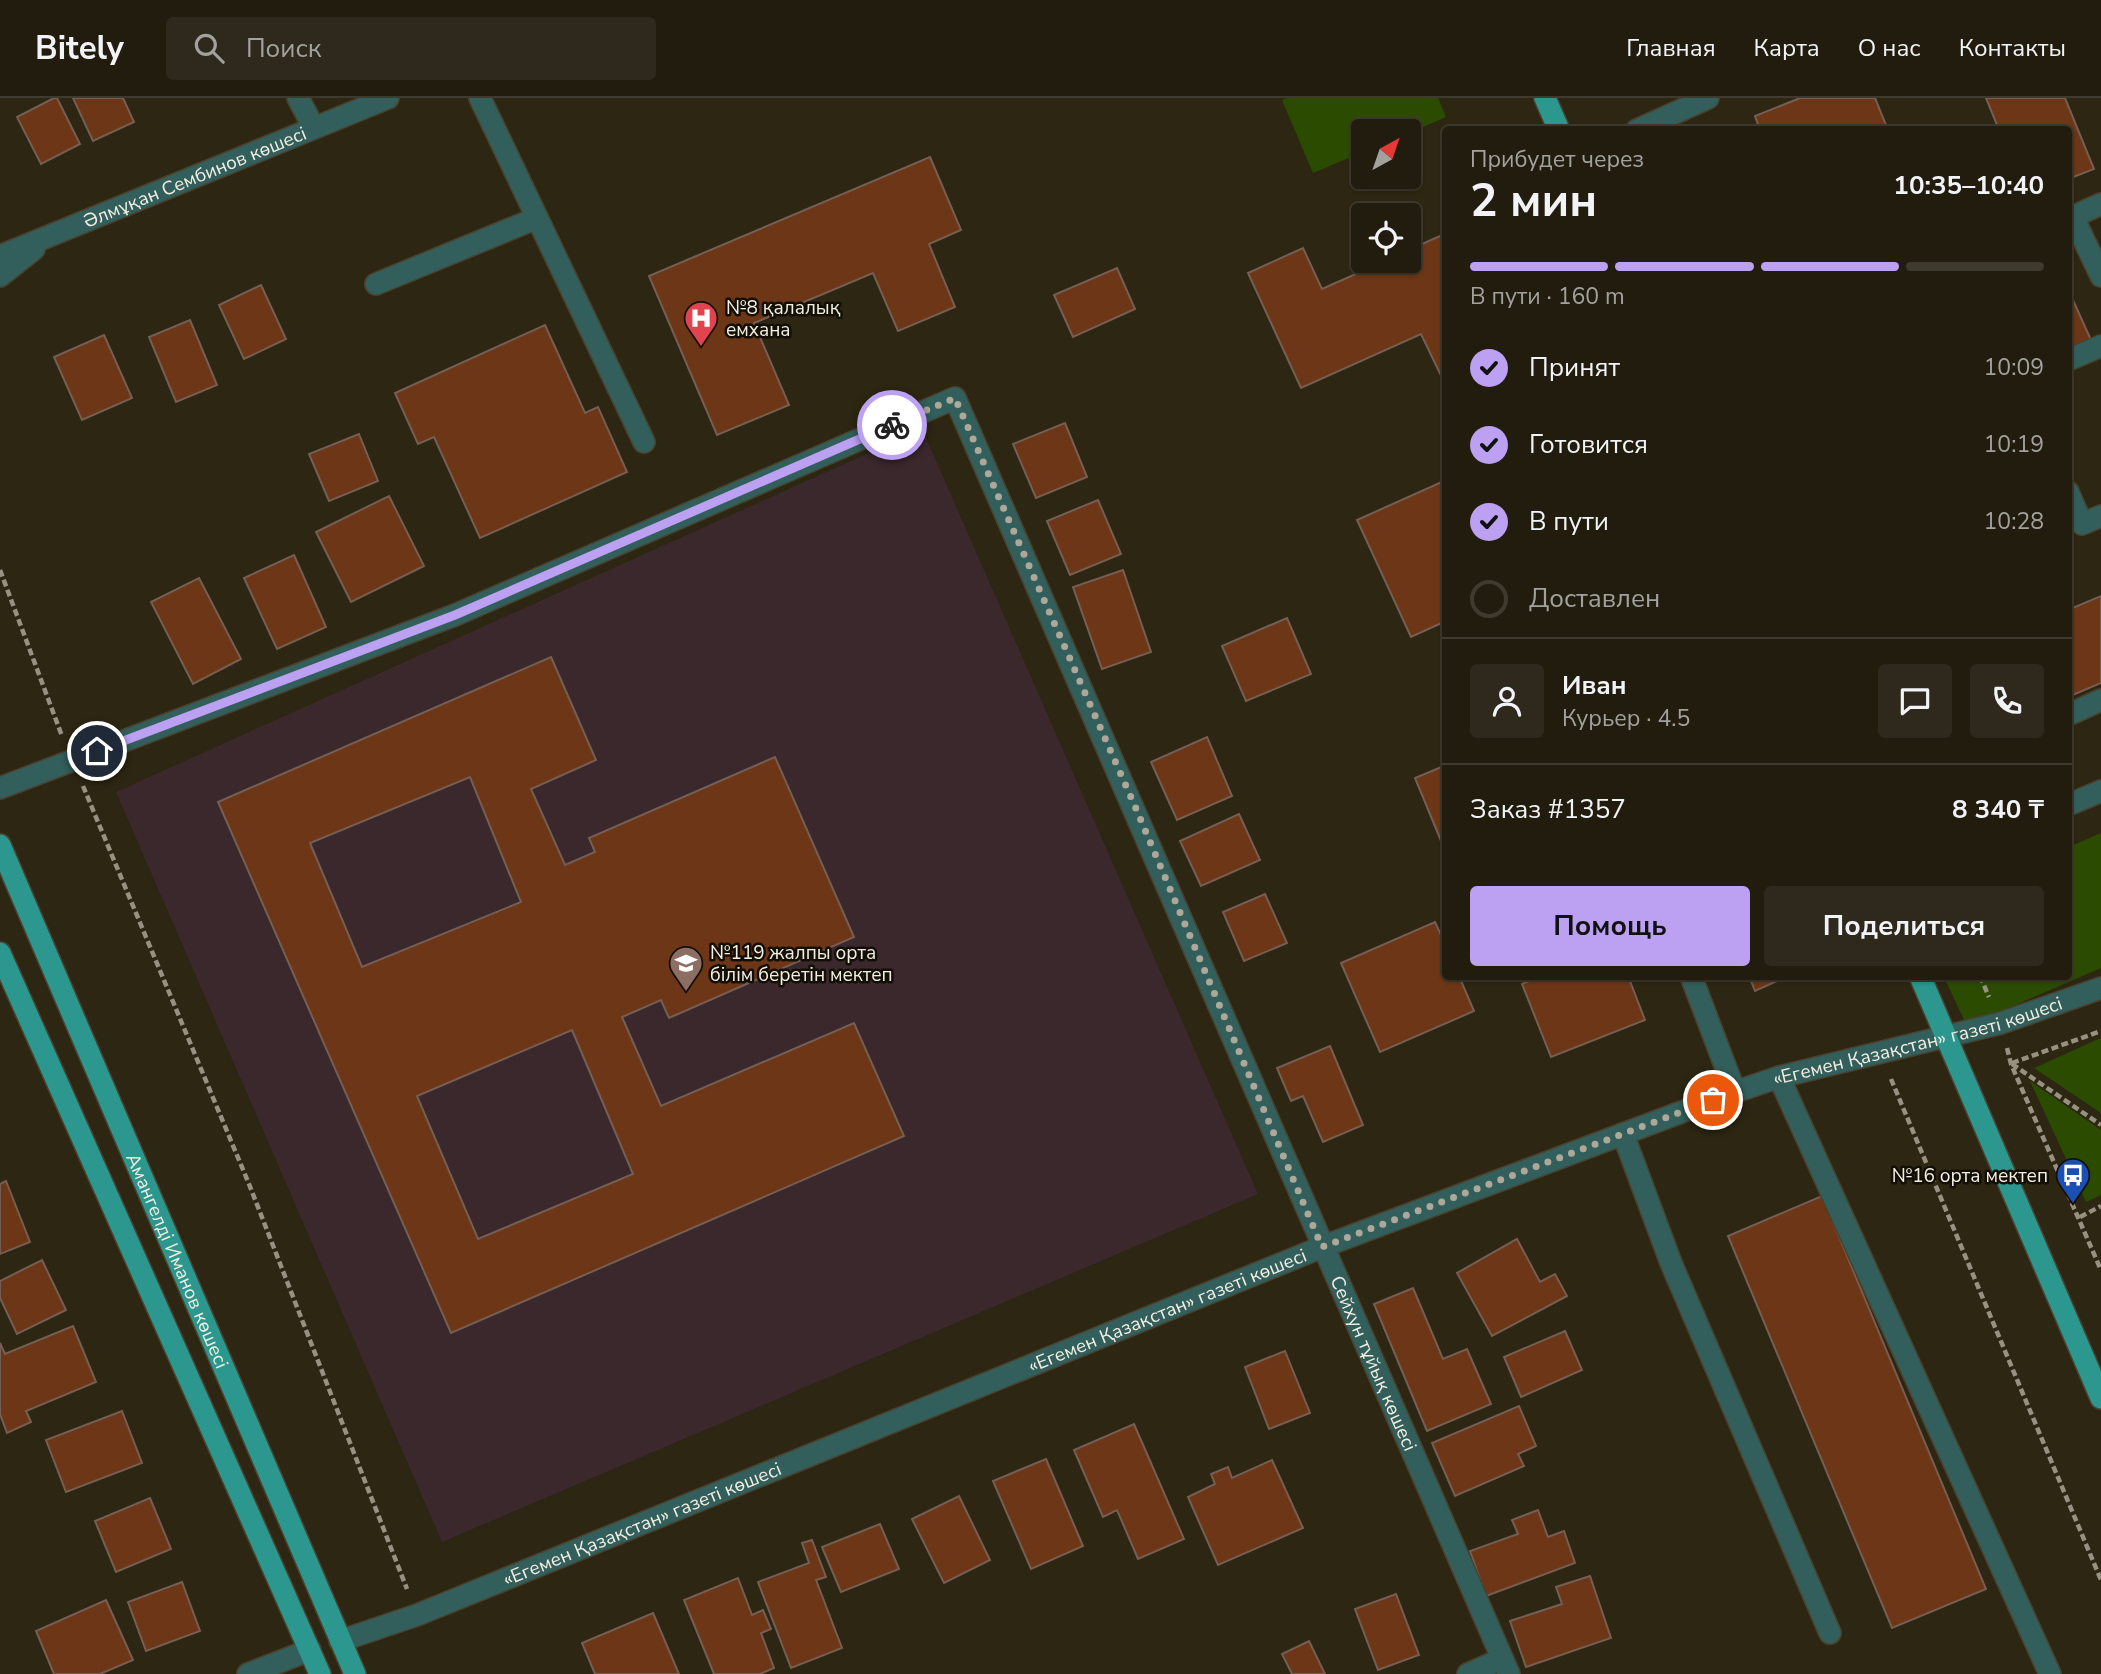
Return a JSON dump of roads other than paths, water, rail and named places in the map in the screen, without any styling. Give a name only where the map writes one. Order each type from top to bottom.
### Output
[{"type":"main road","points":[[1545,98],[1557,126]]},
{"type":"main road","name":"Амангелді Иманов көшесі","points":[[0,845],[355,1674]]},
{"type":"main road","name":"Амангелді Иманов көшесі","points":[[0,953],[320,1674]]},
{"type":"main road","points":[[1922,980],[2101,1398]]},
{"type":"main road","name":"«Егемен Қазақстан» газеті көшесі","points":[[310,1650],[340,1641]]},
{"type":"street","points":[[298,98],[314,128]]},
{"type":"street","name":"Әлмұқан Сембинов көшесі","points":[[0,256],[388,98]]},
{"type":"street","points":[[480,98],[644,442]]},
{"type":"street","points":[[1646,126],[1708,98]]},
{"type":"street","points":[[2072,218],[2101,204]]},
{"type":"street","points":[[376,284],[537,218]]},
{"type":"street","points":[[2072,220],[2101,276]]},
{"type":"street","points":[[0,276],[52,234]]},
{"type":"street","points":[[2072,358],[2101,346]]},
{"type":"street","name":"Сейхун тұйық көшесі","points":[[0,788],[455,615],[955,398],[1134,804],[1322,1247],[1506,1666]]},
{"type":"street","points":[[2072,501],[2082,524],[2101,516]]},
{"type":"street","points":[[2072,713],[2101,700]]},
{"type":"street","points":[[2072,803],[2101,791]]},
{"type":"street","points":[[1693,980],[1735,1091]]},
{"type":"street","name":"«Егемен Қазақстан» газеті көшесі","points":[[340,1641],[417,1615],[1322,1247],[1735,1091],[1779,1077],[2001,1023],[2101,988]]},
{"type":"street","points":[[1779,1077],[2050,1674]]},
{"type":"street","points":[[1623,1134],[1671,1263],[1830,1633]]},
{"type":"street","name":"«Егемен Қазақстан» газеті көшесі","points":[[248,1674],[310,1650]]},
{"type":"street","points":[[1468,1674],[1506,1666]]},
{"type":"place","name":"№8 қалалық емхана","points":[[701,348]]},
{"type":"place","name":"№119 жалпы орта білім беретін мектеп","points":[[686,993]]},
{"type":"place","name":"№16 орта мектеп","points":[[2073,1205]]}]
